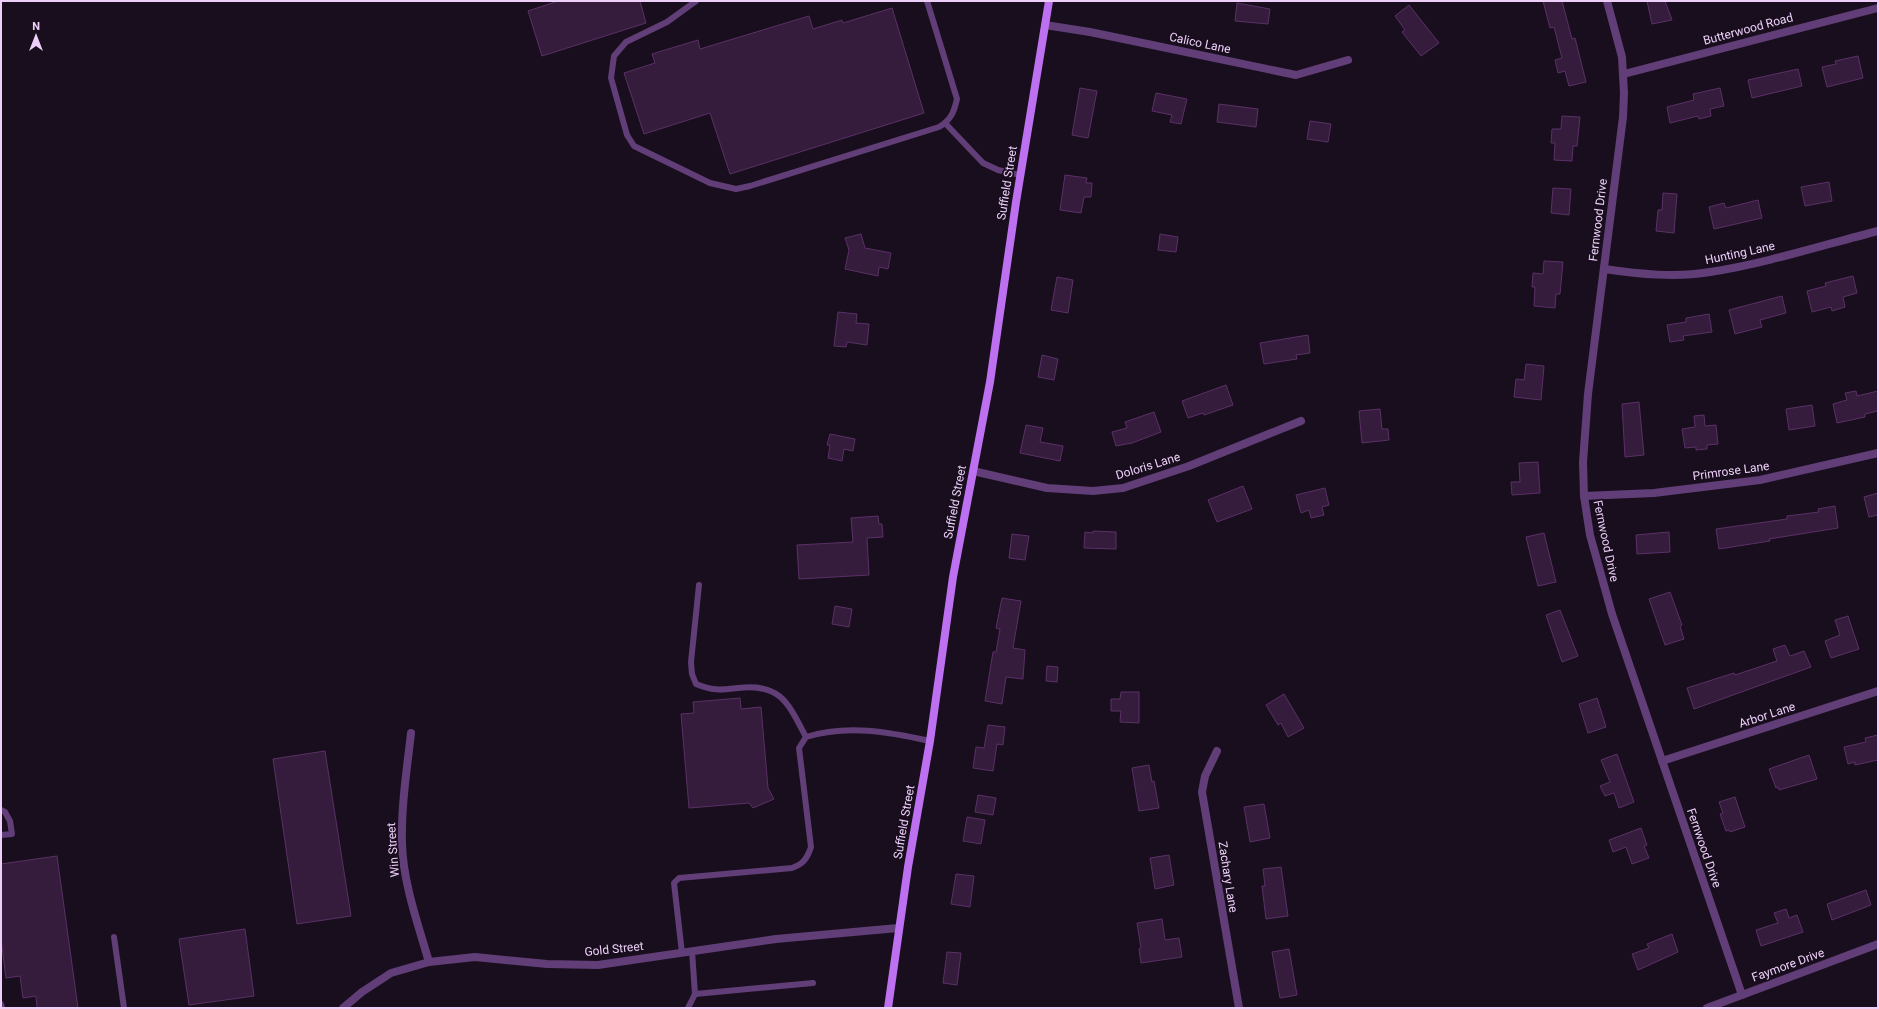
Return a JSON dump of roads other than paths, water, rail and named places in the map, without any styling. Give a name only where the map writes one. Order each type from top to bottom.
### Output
[{"type":"main road","name":"Suffield Street","points":[[888,1008],[898,928],[930,741],[953,577],[990,382],[1020,175],[1050,1]]},
{"type":"street","name":"Fernwood Drive","points":[[1607,1],[1622,57],[1624,74],[1623,117],[1588,394],[1583,462],[1584,496],[1590,535],[1600,576],[1742,995]]},
{"type":"street","name":"Butterwood Road","points":[[1624,74],[1878,8]]},
{"type":"street","name":"Calico Lane","points":[[1045,25],[1090,32],[1296,75],[1348,60]]},
{"type":"street","name":"Hunting Lane","points":[[1604,269],[1642,275],[1709,273],[1756,263],[1878,231]]},
{"type":"street","name":"Doloris Lane","points":[[973,471],[1047,488],[1093,491],[1123,488],[1189,466],[1300,421]]},
{"type":"street","name":"Primrose Lane","points":[[1584,496],[1654,493],[1760,480],[1878,454]]},
{"type":"street","name":"Arbor Lane","points":[[1662,761],[1878,691]]},
{"type":"street","name":"Win Street","points":[[411,733],[403,799],[402,844],[407,882],[429,962]]},
{"type":"street","name":"Zachary Lane","points":[[1217,752],[1205,776],[1202,792],[1239,1008]]},
{"type":"street","name":"Gold Street","points":[[344,1008],[362,992],[392,973],[429,962],[475,957],[547,964],[598,965],[776,939],[898,928]]},
{"type":"street","name":"Faymore Drive","points":[[1707,1008],[1878,944]]},
{"type":"lane","points":[[696,1],[668,22],[626,42],[614,56],[611,78],[627,135],[634,146],[710,183],[736,189],[765,182],[939,127],[945,123],[953,113],[957,99],[927,1]]},
{"type":"lane","points":[[945,123],[984,163],[998,170],[1020,175]]},
{"type":"lane","points":[[699,585],[691,662],[692,674],[696,684],[709,690],[763,688],[779,695],[790,707],[806,737]]},
{"type":"lane","points":[[682,953],[674,883],[679,878],[792,868],[801,865],[808,858],[811,847],[799,748],[806,737],[820,733],[864,730],[887,732],[930,741]]},
{"type":"lane","points":[[1,810],[5,812],[10,821],[12,834],[1,835]]},
{"type":"lane","points":[[114,937],[124,1008]]},
{"type":"lane","points":[[688,1008],[695,994],[692,951]]},
{"type":"lane","points":[[695,994],[812,983]]},
{"type":"lane","points":[[1,1004],[2,1008]]}]
